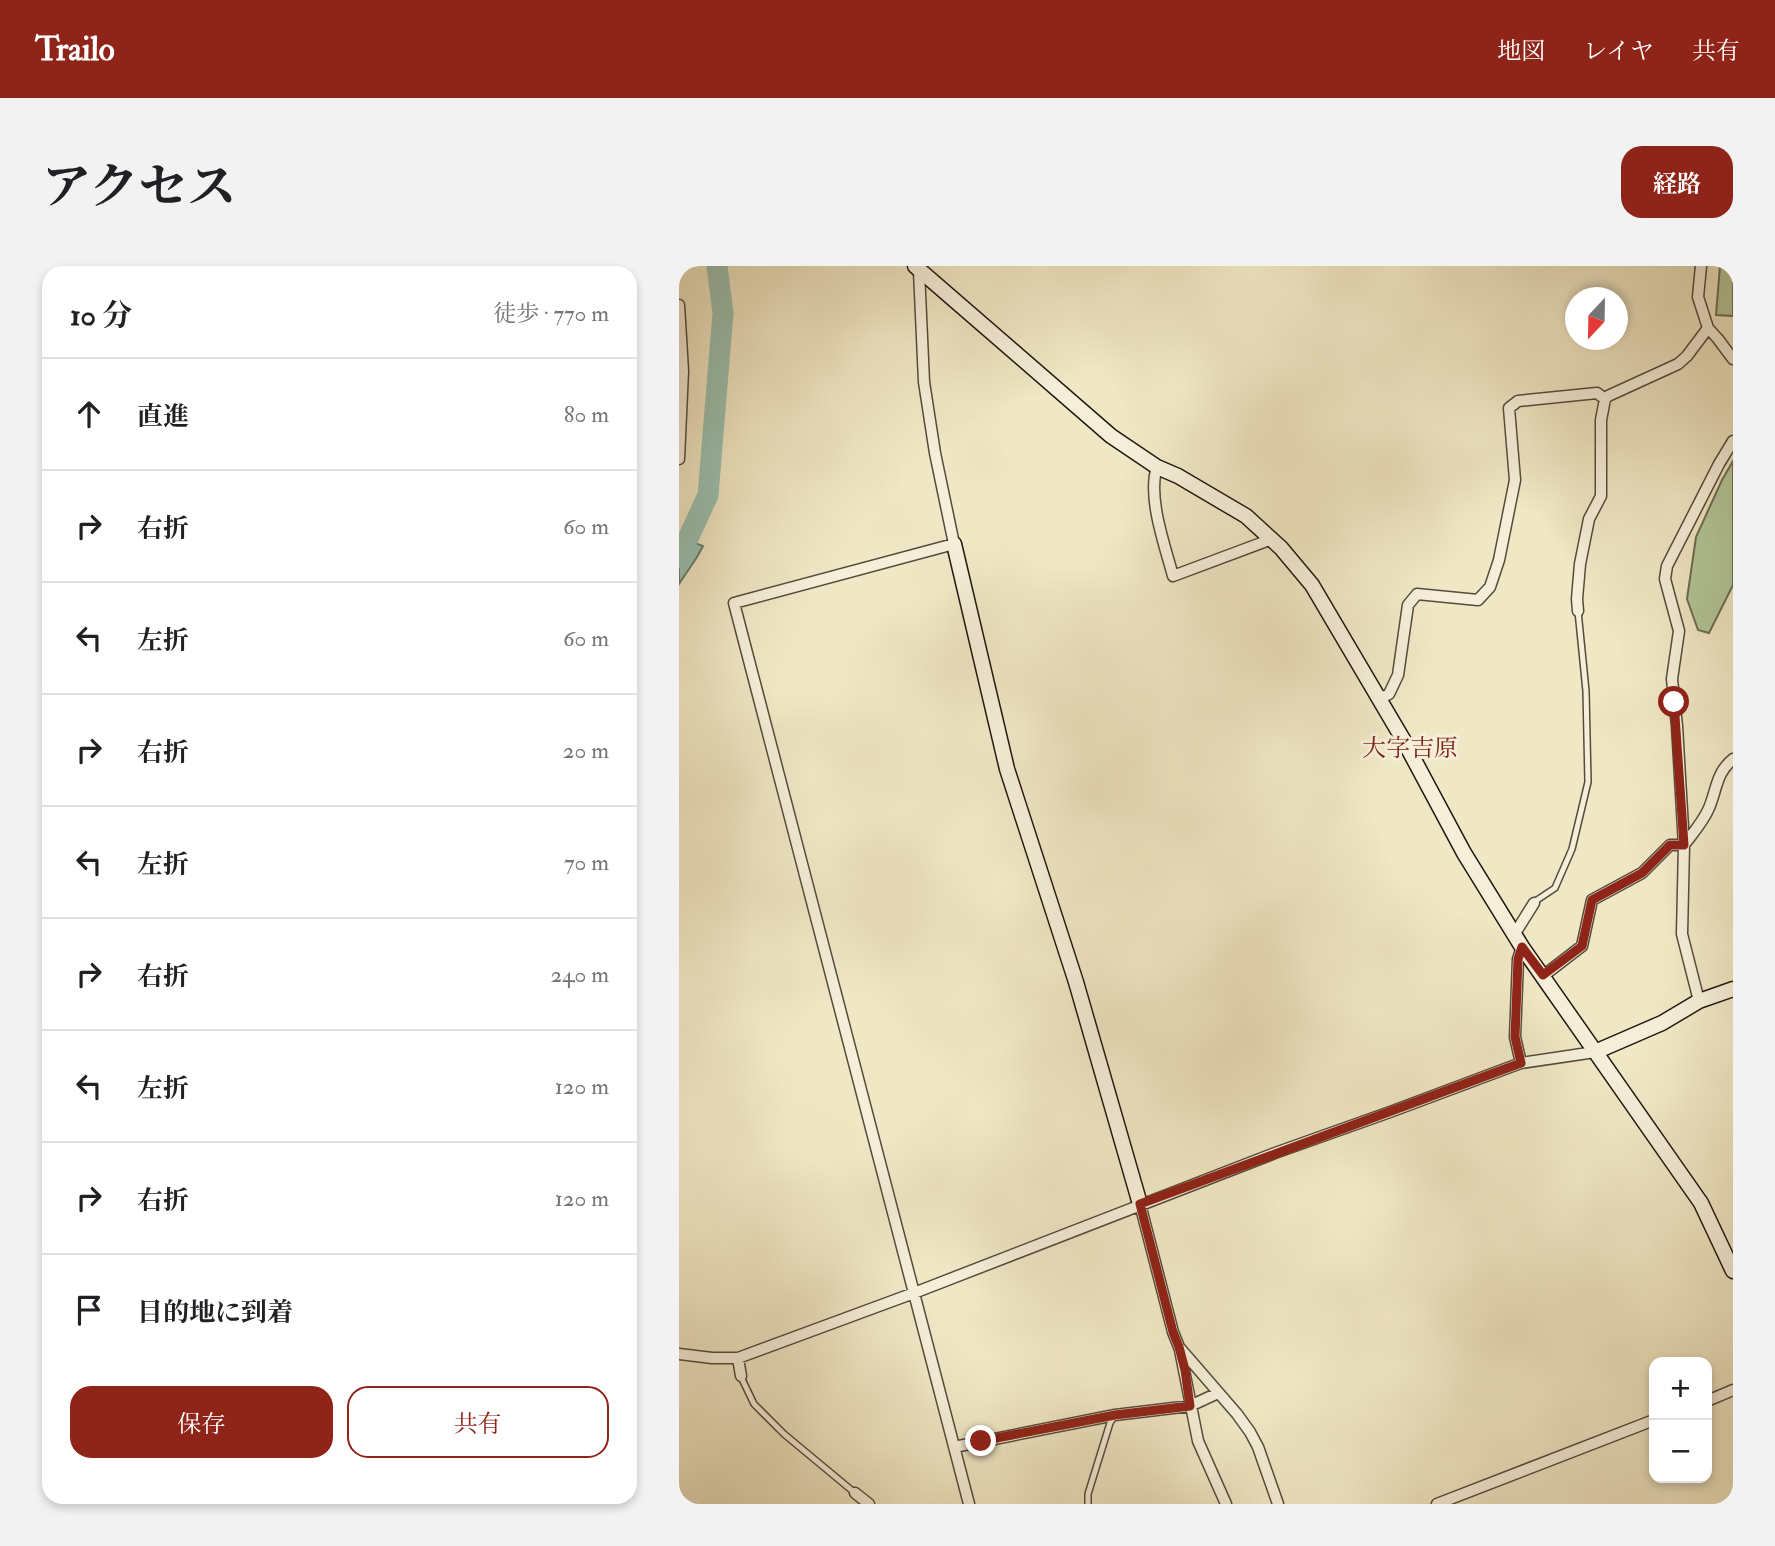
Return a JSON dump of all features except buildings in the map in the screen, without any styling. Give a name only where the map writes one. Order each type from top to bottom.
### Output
[{"type":"street","points":[[1701,266],[1698,297],[1708,328],[1733,359]]},
{"type":"street","points":[[924,273],[1111,436],[1157,467],[1178,476],[1246,516],[1282,548],[1312,585],[1404,741],[1464,853],[1518,941],[1701,1203],[1733,1271]]},
{"type":"street","points":[[924,273],[924,382],[935,453],[1007,769],[1076,982],[1140,1204],[1179,1347],[1198,1441],[1226,1504]]},
{"type":"street","points":[[679,304],[683,371],[679,459]]},
{"type":"street","points":[[1578,611],[1580,564],[1589,519],[1601,496],[1601,420],[1605,399],[1614,392],[1678,364],[1708,328]]},
{"type":"street","points":[[1379,699],[1389,694],[1398,675],[1408,605],[1417,594],[1478,600],[1490,587],[1499,560],[1515,480],[1509,408],[1518,401],[1597,393],[1605,399]]},
{"type":"street","points":[[1699,1001],[1682,934],[1684,845],[1672,679],[1679,631],[1665,579],[1667,566],[1733,441]]},
{"type":"street","points":[[1157,467],[1154,475],[1154,499],[1173,576],[1272,539]]},
{"type":"street","points":[[954,544],[734,603],[969,1504]]},
{"type":"street","points":[[1684,845],[1702,822],[1723,768],[1733,759]]},
{"type":"street","points":[[1543,975],[1582,946],[1592,900],[1642,873],[1670,845],[1684,845]]},
{"type":"street","points":[[1521,1063],[1515,1037],[1518,941],[1534,903]]},
{"type":"street","points":[[679,1354],[738,1358],[1140,1204],[1521,1063],[1595,1052],[1662,1023],[1699,1001],[1733,989]]},
{"type":"street","points":[[1179,1347],[1237,1414],[1258,1447],[1278,1504]]},
{"type":"street","points":[[738,1358],[741,1376]]},
{"type":"street","points":[[1712,1399],[1733,1390]]},
{"type":"street","points":[[954,1447],[1115,1415],[1190,1406],[1218,1393]]},
{"type":"street","points":[[1441,1503],[1649,1422]]},
{"type":"street","points":[[855,1493],[869,1504]]},
{"type":"lane","points":[[1534,903],[1555,888],[1572,849],[1588,782],[1586,691],[1578,611]]},
{"type":"lane","points":[[741,1376],[754,1404],[784,1434],[855,1493]]},
{"type":"lane","points":[[1088,1504],[1088,1494],[1110,1423],[1115,1415]]},
{"type":"shaded area","points":[[1720,266],[1733,266],[1733,316],[1716,315]]},
{"type":"shaded area","points":[[1733,461],[1733,585],[1709,633],[1698,630],[1687,599],[1696,537]]},
{"type":"shaded area","points":[[679,537],[703,546],[679,584]]},
{"type":"waterway","points":[[679,558],[708,495],[723,313],[717,266]]},
{"type":"district","name":"大字吉原","points":[[1410,748]]},
{"type":"route","points":[[981,1441],[1115,1415],[1190,1406],[1185,1370],[1140,1204],[1521,1063],[1515,1037],[1518,959],[1522,947],[1543,975],[1582,946],[1592,900],[1642,873],[1670,845],[1684,845],[1674,702]]}]
